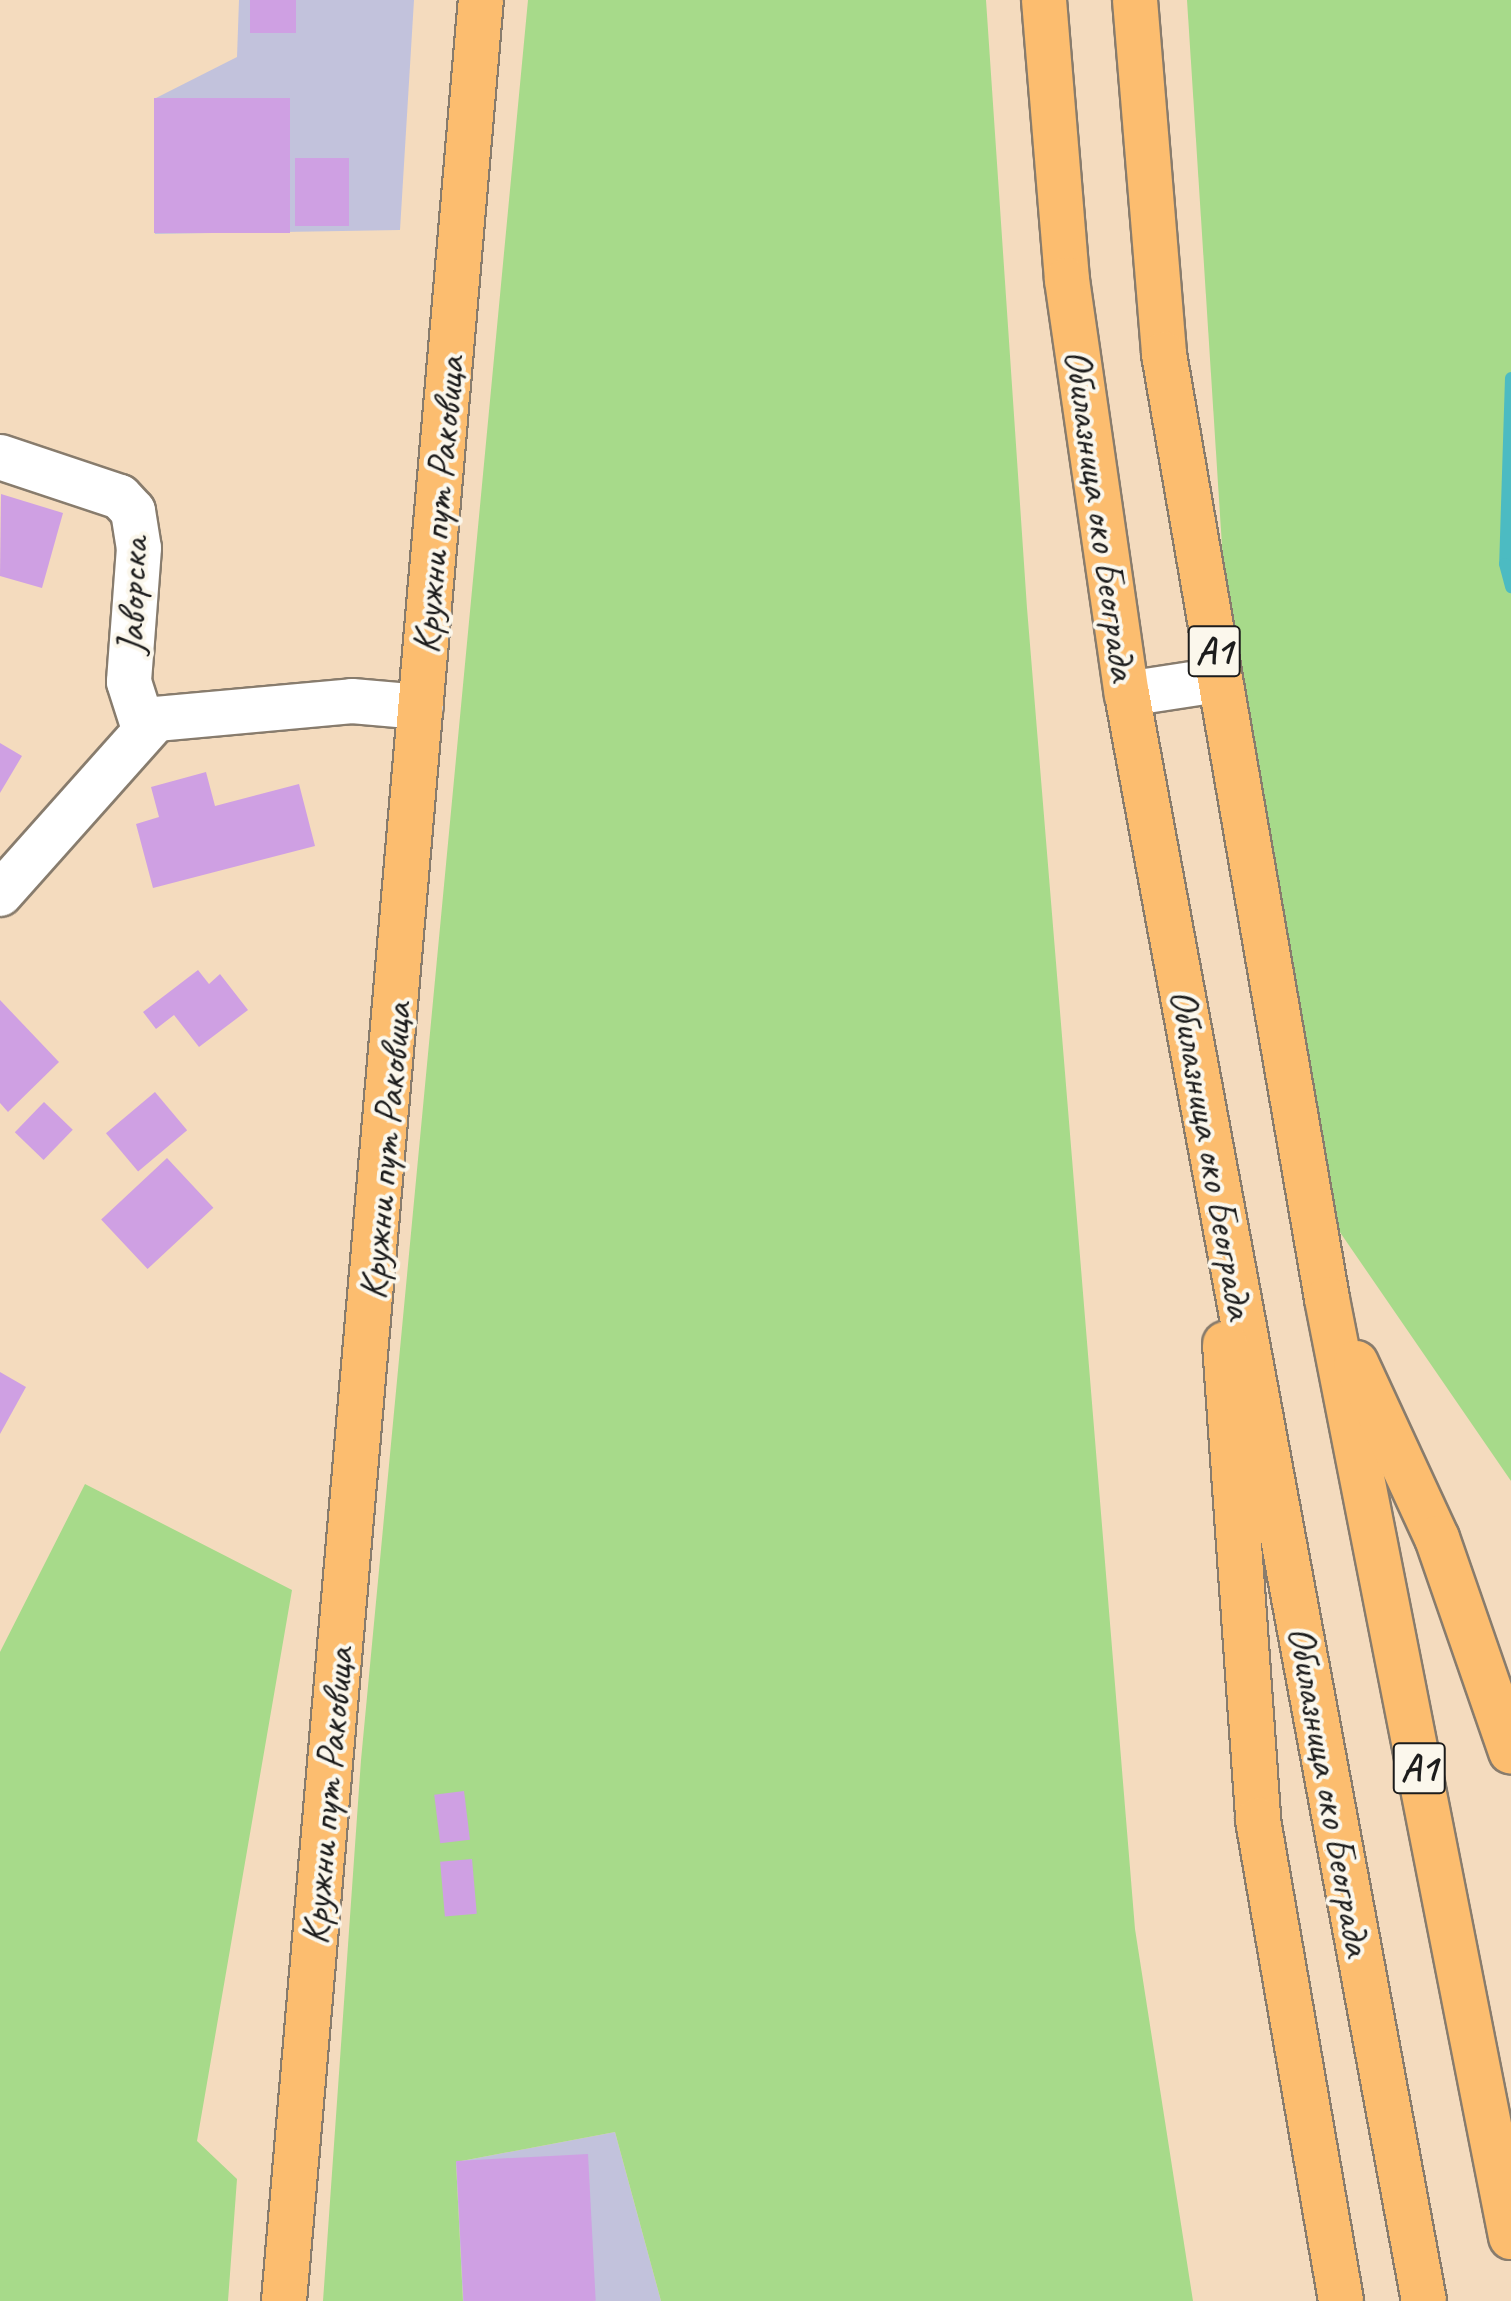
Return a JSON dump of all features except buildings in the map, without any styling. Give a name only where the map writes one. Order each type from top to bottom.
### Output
[{"type":"main road","name":"Кружни пут Раковица","points":[[284,2301],[481,0]]},
{"type":"main road","name":"Обилазница око Београда","points":[[1044,0],[1067,280],[1127,694],[1424,2301]]},
{"type":"main road","name":"A1","points":[[1135,0],[1164,354],[1327,1299],[1511,2237]]},
{"type":"main road","points":[[1221,1206],[1228,1444],[1258,1820],[1341,2301]]},
{"type":"main road","points":[[1327,1299],[1437,1538],[1511,1752]]},
{"type":"street","name":"Јаворска","points":[[0,457],[120,497],[133,511],[139,548],[129,682],[144,729]]},
{"type":"street","points":[[1127,694],[1219,680]]},
{"type":"street","points":[[0,894],[144,729],[170,713],[352,701],[421,707]]},
{"type":"shaded area","points":[[239,0],[414,0],[400,230],[155,234],[154,99],[237,57]]},
{"type":"shaded area","points":[[615,2132],[661,2301],[463,2301],[456,2162]]},
{"type":"green space","points":[[528,0],[986,0],[1027,608],[1135,1929],[1193,2301],[661,2301],[615,2132],[456,2162],[463,2301],[323,2301],[361,1760]]},
{"type":"green space","points":[[1187,0],[1511,0],[1511,1481],[1291,1161],[1242,858]]},
{"type":"green space","points":[[85,1484],[292,1590],[197,2141],[237,2179],[228,2301],[0,2301],[0,1652]]},
{"type":"waterway","points":[[1511,378],[1505,564],[1511,587]]}]
